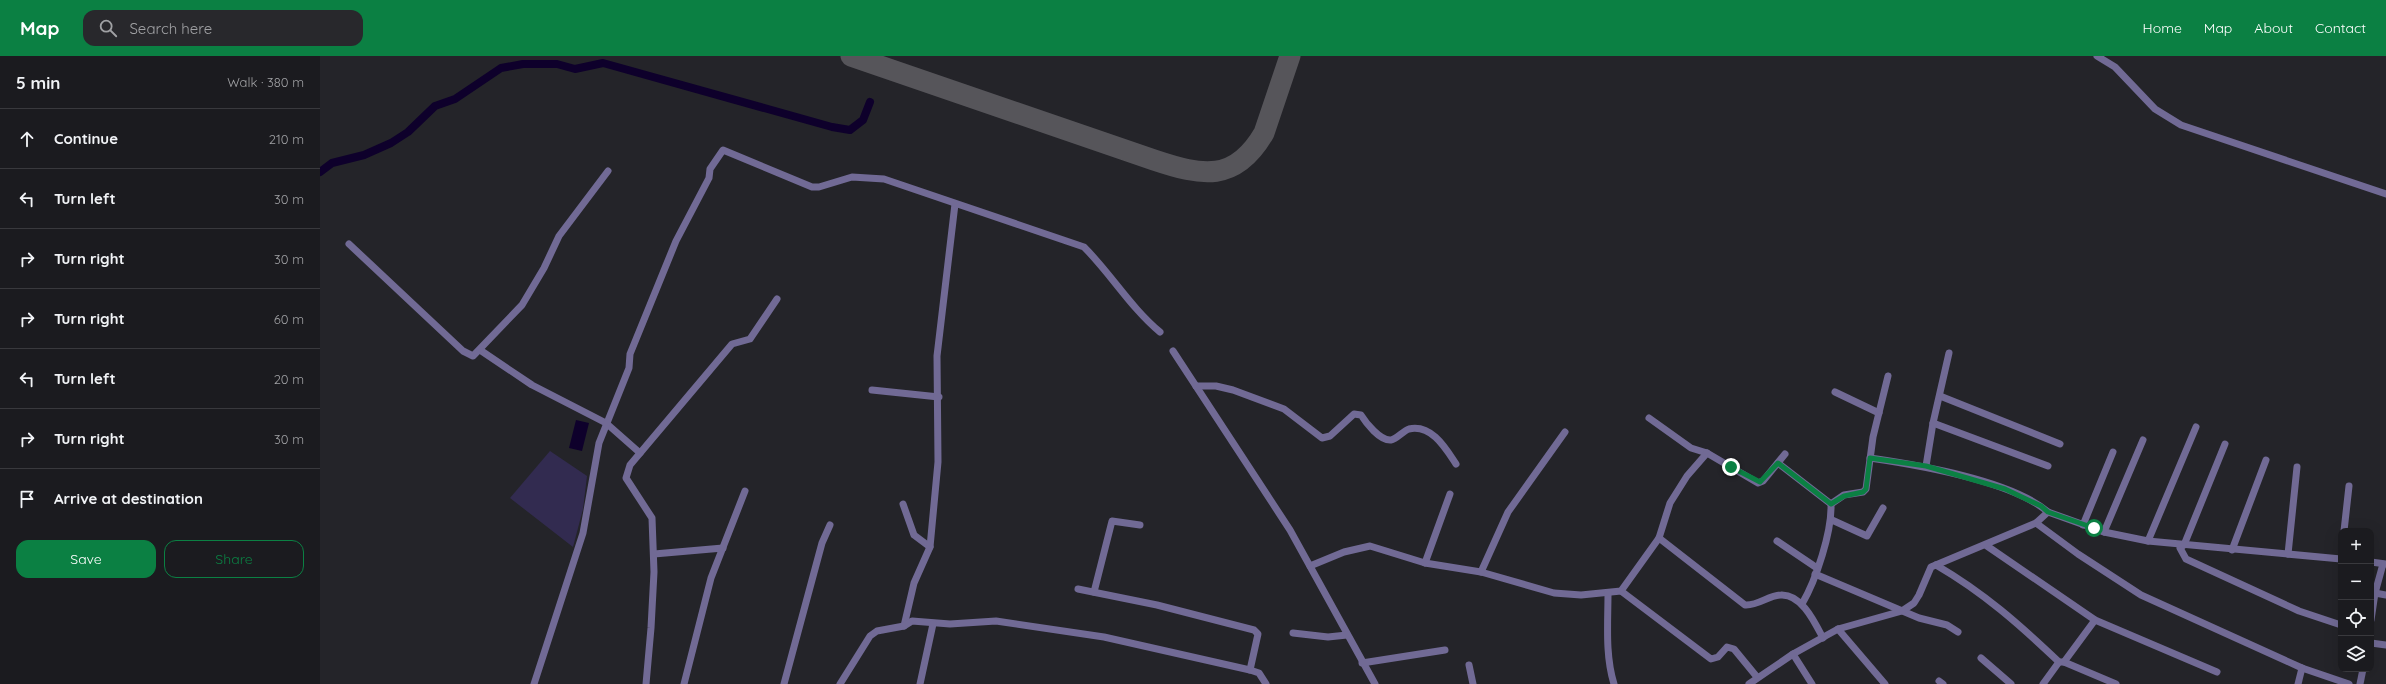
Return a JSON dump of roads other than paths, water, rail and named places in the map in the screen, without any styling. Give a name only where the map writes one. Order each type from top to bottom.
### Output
[{"type":"street","points":[[2097,56],[2115,67],[2155,109],[2181,125],[2386,194]]},
{"type":"street","points":[[534,684],[583,533],[599,443],[629,368],[630,354],[638,330],[673,248],[709,178],[710,169],[723,150],[812,187],[819,188],[837,180],[862,176],[884,179],[1084,247],[1103,266],[1145,320],[1160,332]]},
{"type":"street","points":[[349,244],[463,350],[473,356],[480,350],[493,332],[522,305],[544,268],[559,236],[608,171]]},
{"type":"street","points":[[904,626],[914,583],[930,547],[938,462],[939,397],[937,356],[955,204]]},
{"type":"street","points":[[646,684],[651,628],[654,554],[652,518],[626,478],[630,465],[732,344],[750,339],[777,299]]},
{"type":"street","points":[[480,350],[532,385],[606,423],[640,452]]},
{"type":"street","points":[[1173,350],[1290,530],[1374,684]]},
{"type":"street","points":[[1926,466],[1933,423],[1949,353]]},
{"type":"street","points":[[1831,504],[1844,496],[1863,492],[1866,489],[1872,437],[1888,376]]},
{"type":"street","points":[[1196,386],[1216,386],[1233,390],[1284,409],[1322,438],[1330,436],[1354,414],[1361,415],[1366,424],[1387,440],[1393,440],[1410,429],[1420,430],[1437,437],[1456,464]]},
{"type":"street","points":[[872,390],[939,397]]},
{"type":"street","points":[[1836,392],[1879,413]]},
{"type":"street","points":[[1940,396],[2060,444]]},
{"type":"street","points":[[1649,418],[1691,448],[1707,453],[1758,483],[1763,481],[1784,454]]},
{"type":"street","points":[[1933,423],[2048,466]]},
{"type":"street","points":[[2148,540],[2196,427]]},
{"type":"street","points":[[1481,572],[1508,512],[1564,432]]},
{"type":"street","points":[[2104,532],[2143,440]]},
{"type":"street","points":[[2225,444],[2184,545],[2180,548],[2186,559],[2299,611],[2338,624]]},
{"type":"street","points":[[2083,525],[2113,452]]},
{"type":"street","points":[[1310,566],[1344,552],[1370,546],[1425,563],[1481,572],[1554,593],[1581,595],[1621,591],[1659,538],[1670,503],[1687,476],[1707,453]]},
{"type":"street","points":[[1870,458],[1926,466],[2005,489],[2041,506],[2048,512],[2104,532],[2184,545],[2338,560]]},
{"type":"street","points":[[2232,550],[2266,460]]},
{"type":"street","points":[[1778,463],[1831,504],[1832,520],[1811,588],[1802,604]]},
{"type":"street","points":[[2288,554],[2297,467]]},
{"type":"street","points":[[2344,528],[2349,486]]},
{"type":"street","points":[[684,684],[711,578],[745,491]]},
{"type":"street","points":[[1425,563],[1450,494]]},
{"type":"street","points":[[903,504],[914,535],[930,547]]},
{"type":"street","points":[[1832,520],[1867,536],[1882,508]]},
{"type":"street","points":[[1749,684],[1757,677],[1793,654],[1838,629],[1902,611],[1914,602],[1931,567],[1987,546],[2036,523],[2048,512]]},
{"type":"street","points":[[1094,592],[1112,521],[1140,525]]},
{"type":"street","points":[[2036,523],[2078,554],[2141,595],[2302,668],[2349,684]]},
{"type":"street","points":[[784,684],[822,543],[830,525]]},
{"type":"street","points":[[1659,538],[1745,605],[1781,595],[1791,597],[1802,604],[1814,620],[1823,638]]},
{"type":"street","points":[[1777,541],[1816,571],[1902,611],[1947,625],[1958,632]]},
{"type":"street","points":[[1987,546],[2095,620],[2218,672]]},
{"type":"street","points":[[654,554],[723,548]]},
{"type":"street","points":[[2374,562],[2385,564],[2374,600]]},
{"type":"street","points":[[1936,565],[1974,588],[2027,631],[2062,662],[2116,684]]},
{"type":"street","points":[[1078,589],[1157,605],[1254,630],[1258,634],[1250,670]]},
{"type":"street","points":[[1621,591],[1711,659],[1718,657],[1727,647],[1734,649],[1757,677]]},
{"type":"street","points":[[1608,593],[1608,649],[1610,672],[1614,684]]},
{"type":"street","points":[[2375,593],[2386,595]]},
{"type":"street","points":[[2043,684],[2095,620]]},
{"type":"street","points":[[840,684],[870,636],[885,628],[904,626],[912,621],[933,624],[996,621],[1104,637],[1250,670],[1259,673],[1266,684]]},
{"type":"street","points":[[920,684],[933,624]]},
{"type":"street","points":[[1838,629],[1885,684]]},
{"type":"street","points":[[1294,634],[1328,637],[1348,635]]},
{"type":"street","points":[[2374,643],[2386,645]]},
{"type":"street","points":[[1362,662],[1445,650]]},
{"type":"street","points":[[1793,654],[1812,684]]},
{"type":"street","points":[[1981,658],[2011,684]]},
{"type":"street","points":[[1469,665],[1473,684]]},
{"type":"street","points":[[2298,684],[2302,668]]},
{"type":"street","points":[[2360,684],[2362,672]]},
{"type":"waterway","points":[[320,172],[332,163],[364,155],[391,143],[408,132],[435,106],[455,99],[501,68],[523,64],[557,64],[575,69],[603,63],[832,127],[850,130],[863,120],[870,102]]}]
